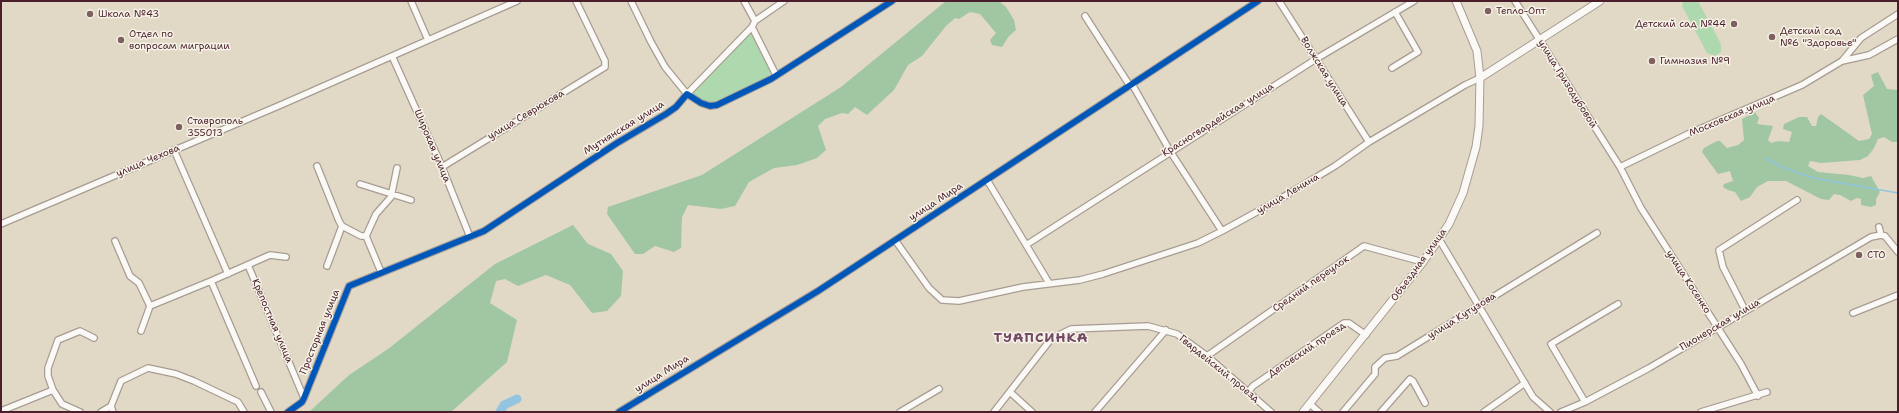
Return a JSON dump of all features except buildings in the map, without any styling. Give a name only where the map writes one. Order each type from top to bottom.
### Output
[{"type":"main road","name":"Объездная улица","points":[[1303,412],[1423,262],[1439,239],[1459,202],[1472,163],[1479,126],[1480,78],[1476,51],[1456,1]]},
{"type":"main road","name":"улица Ленина","points":[[1480,78],[1600,1]]},
{"type":"street","points":[[411,1],[428,40]]},
{"type":"street","name":"улица Чехова","points":[[1,224],[517,1]]},
{"type":"street","name":"улица Севрюкова","points":[[442,167],[601,70],[605,66],[605,61],[576,1]]},
{"type":"street","points":[[631,1],[665,67],[687,94],[701,103],[710,106],[717,105],[771,79],[892,1]]},
{"type":"street","points":[[744,1],[755,21],[784,1]]},
{"type":"street","name":"улица Мира","points":[[619,412],[818,291],[1258,1]]},
{"type":"street","name":"Волжская улица","points":[[1279,1],[1369,142]]},
{"type":"street","name":"Красногвардейская улица","points":[[1026,245],[1170,151],[1316,59],[1414,1]]},
{"type":"street","name":"улица Гризодубовой","points":[[1515,1],[1620,167]]},
{"type":"street","points":[[1392,68],[1418,52],[1395,12]]},
{"type":"street","name":"Московская улица","points":[[1620,167],[1688,134],[1802,85],[1842,61],[1861,38],[1898,14]]},
{"type":"street","points":[[1085,16],[1131,85],[1170,151],[1222,231]]},
{"type":"street","name":"Мутнянская улица","points":[[470,237],[497,224],[617,143],[666,114],[752,27],[755,21]]},
{"type":"street","points":[[752,27],[776,75]]},
{"type":"street","name":"Московская улица","points":[[1842,61],[1869,55],[1898,39]]},
{"type":"street","points":[[1854,47],[1856,56],[1860,58]]},
{"type":"street","name":"Широкая улица","points":[[392,56],[442,167],[470,237]]},
{"type":"street","name":"улица Ленина","points":[[895,240],[929,288],[942,300],[959,301],[1049,283],[1080,280],[1102,274],[1198,243],[1222,231],[1335,166],[1369,142],[1465,85],[1480,78]]},
{"type":"street","points":[[174,150],[228,274]]},
{"type":"street","points":[[317,166],[342,226],[361,236],[366,236]]},
{"type":"street","name":"улица Косенко","points":[[1620,167],[1641,208],[1717,326],[1758,396]]},
{"type":"street","points":[[381,272],[366,236],[376,214],[387,202],[392,193],[396,168]]},
{"type":"street","points":[[987,180],[1049,283]]},
{"type":"street","points":[[360,184],[411,200]]},
{"type":"street","points":[[1745,310],[1723,267],[1719,250],[1797,200]]},
{"type":"street","points":[[327,266],[342,226]]},
{"type":"street","points":[[1879,227],[1880,235],[1888,239],[1898,252]]},
{"type":"street","name":"улица Кутузова","points":[[1344,412],[1375,374],[1375,367],[1385,358],[1396,356],[1462,318],[1478,305],[1597,233]]},
{"type":"street","name":"Пионерская улица","points":[[1561,412],[1585,402],[1649,368],[1717,326],[1865,241],[1880,235]]},
{"type":"street","name":"Просторная улица","points":[[288,412],[302,402],[304,398],[349,286],[470,237]]},
{"type":"street","points":[[1439,239],[1533,397],[1550,412]]},
{"type":"street","points":[[115,241],[130,276],[139,283],[150,306],[141,331]]},
{"type":"street","name":"Средний переулок","points":[[1207,356],[1364,246],[1423,262]]},
{"type":"street","points":[[150,306],[270,255],[277,254],[286,257]]},
{"type":"street","name":"Крепостная улица","points":[[248,264],[304,398]]},
{"type":"street","points":[[211,281],[256,386]]},
{"type":"street","points":[[1853,313],[1898,295]]},
{"type":"street","points":[[1585,402],[1551,344],[1618,304]]},
{"type":"street","name":"Деповский проезд","points":[[1248,392],[1253,386],[1344,323],[1349,322],[1366,335]]},
{"type":"street","name":"Гвардейский проезд","points":[[994,412],[1051,339],[1071,329],[1148,326],[1177,334],[1207,356],[1271,412]]},
{"type":"street","points":[[1096,412],[1166,330]]},
{"type":"street","points":[[80,412],[62,404],[53,390],[48,376],[48,368],[58,340],[80,331],[94,338]]},
{"type":"street","points":[[102,412],[112,409],[121,381],[148,368],[176,374],[194,381],[238,402],[244,412]]},
{"type":"street","points":[[1381,412],[1410,379],[1413,381],[1426,404]]},
{"type":"street","points":[[1484,412],[1525,383]]},
{"type":"street","points":[[900,412],[938,389]]},
{"type":"street","points":[[1,411],[53,390]]},
{"type":"street","points":[[261,392],[270,412]]},
{"type":"street","points":[[1010,392],[1032,412]]},
{"type":"street","points":[[1701,412],[1758,396],[1767,392]]},
{"type":"street","points":[[1310,404],[1319,412]]},
{"type":"green space","points":[[946,1],[999,1],[1006,7],[1014,20],[1016,30],[1009,36],[1002,47],[992,45],[990,40],[996,33],[980,14],[970,12],[959,19],[955,18],[946,26],[922,56],[908,65],[894,90],[867,115],[855,107],[848,114],[842,113],[825,119],[818,126],[826,150],[817,158],[797,165],[774,168],[749,182],[735,206],[721,209],[688,205],[682,217],[681,248],[674,252],[655,246],[643,254],[635,254],[607,214],[608,207],[702,175],[841,87]]},
{"type":"green space","points":[[1683,1],[1698,1],[1721,44],[1721,52],[1715,56],[1707,53],[1682,6]]},
{"type":"green space","points":[[752,31],[771,69],[769,77],[731,94],[717,104],[706,103],[692,95],[693,90]]},
{"type":"green space","points":[[1878,72],[1887,89],[1898,90],[1898,142],[1892,142],[1884,137],[1878,139],[1868,156],[1860,160],[1821,163],[1810,161],[1808,166],[1818,172],[1863,178],[1871,176],[1880,192],[1876,199],[1876,205],[1871,207],[1861,205],[1861,199],[1857,198],[1851,201],[1840,195],[1834,194],[1829,200],[1821,199],[1786,181],[1768,181],[1757,187],[1750,197],[1741,201],[1735,192],[1723,187],[1724,184],[1733,181],[1730,171],[1718,174],[1702,152],[1704,148],[1717,141],[1720,141],[1727,148],[1738,145],[1744,140],[1742,119],[1755,112],[1759,118],[1757,124],[1773,126],[1768,140],[1771,143],[1778,141],[1789,142],[1792,132],[1783,129],[1784,124],[1799,117],[1807,117],[1812,126],[1816,126],[1818,117],[1821,114],[1859,141],[1869,139],[1872,134],[1863,95],[1874,86],[1871,75]]},
{"type":"green space","points":[[573,225],[588,244],[611,254],[623,271],[621,296],[607,311],[592,313],[570,285],[546,275],[518,286],[505,279],[496,281],[490,303],[517,320],[507,362],[451,412],[309,412],[349,375],[388,349],[495,264]]},
{"type":"waterway","points":[[1765,158],[1784,168],[1813,178],[1898,193]]},
{"type":"waterway","points":[[500,412],[504,405],[517,399]]},
{"type":"cycle path","points":[[288,412],[302,402],[304,398],[349,286],[484,231],[617,143],[666,114],[676,107],[687,94],[701,103],[710,106],[717,105],[771,79],[892,1]]},
{"type":"cycle path","points":[[619,412],[818,291],[1258,1]]},
{"type":"place","name":"Тепло-Опт","points":[[1488,11]]},
{"type":"place","name":"Школа №43","points":[[90,14]]},
{"type":"place","name":"Детский сад №44","points":[[1734,24]]},
{"type":"place","name":"Детский сад №6 \"Здоровье\"","points":[[1772,37]]},
{"type":"place","name":"Отдел по вопросам миграции","points":[[121,40]]},
{"type":"place","name":"Гимназия №9","points":[[1652,61]]},
{"type":"place","name":"Ставрополь 355013","points":[[179,127]]},
{"type":"place","name":"СТО","points":[[1859,255]]},
{"type":"district","name":"ТУАПСИНКА","points":[[1041,338]]}]
